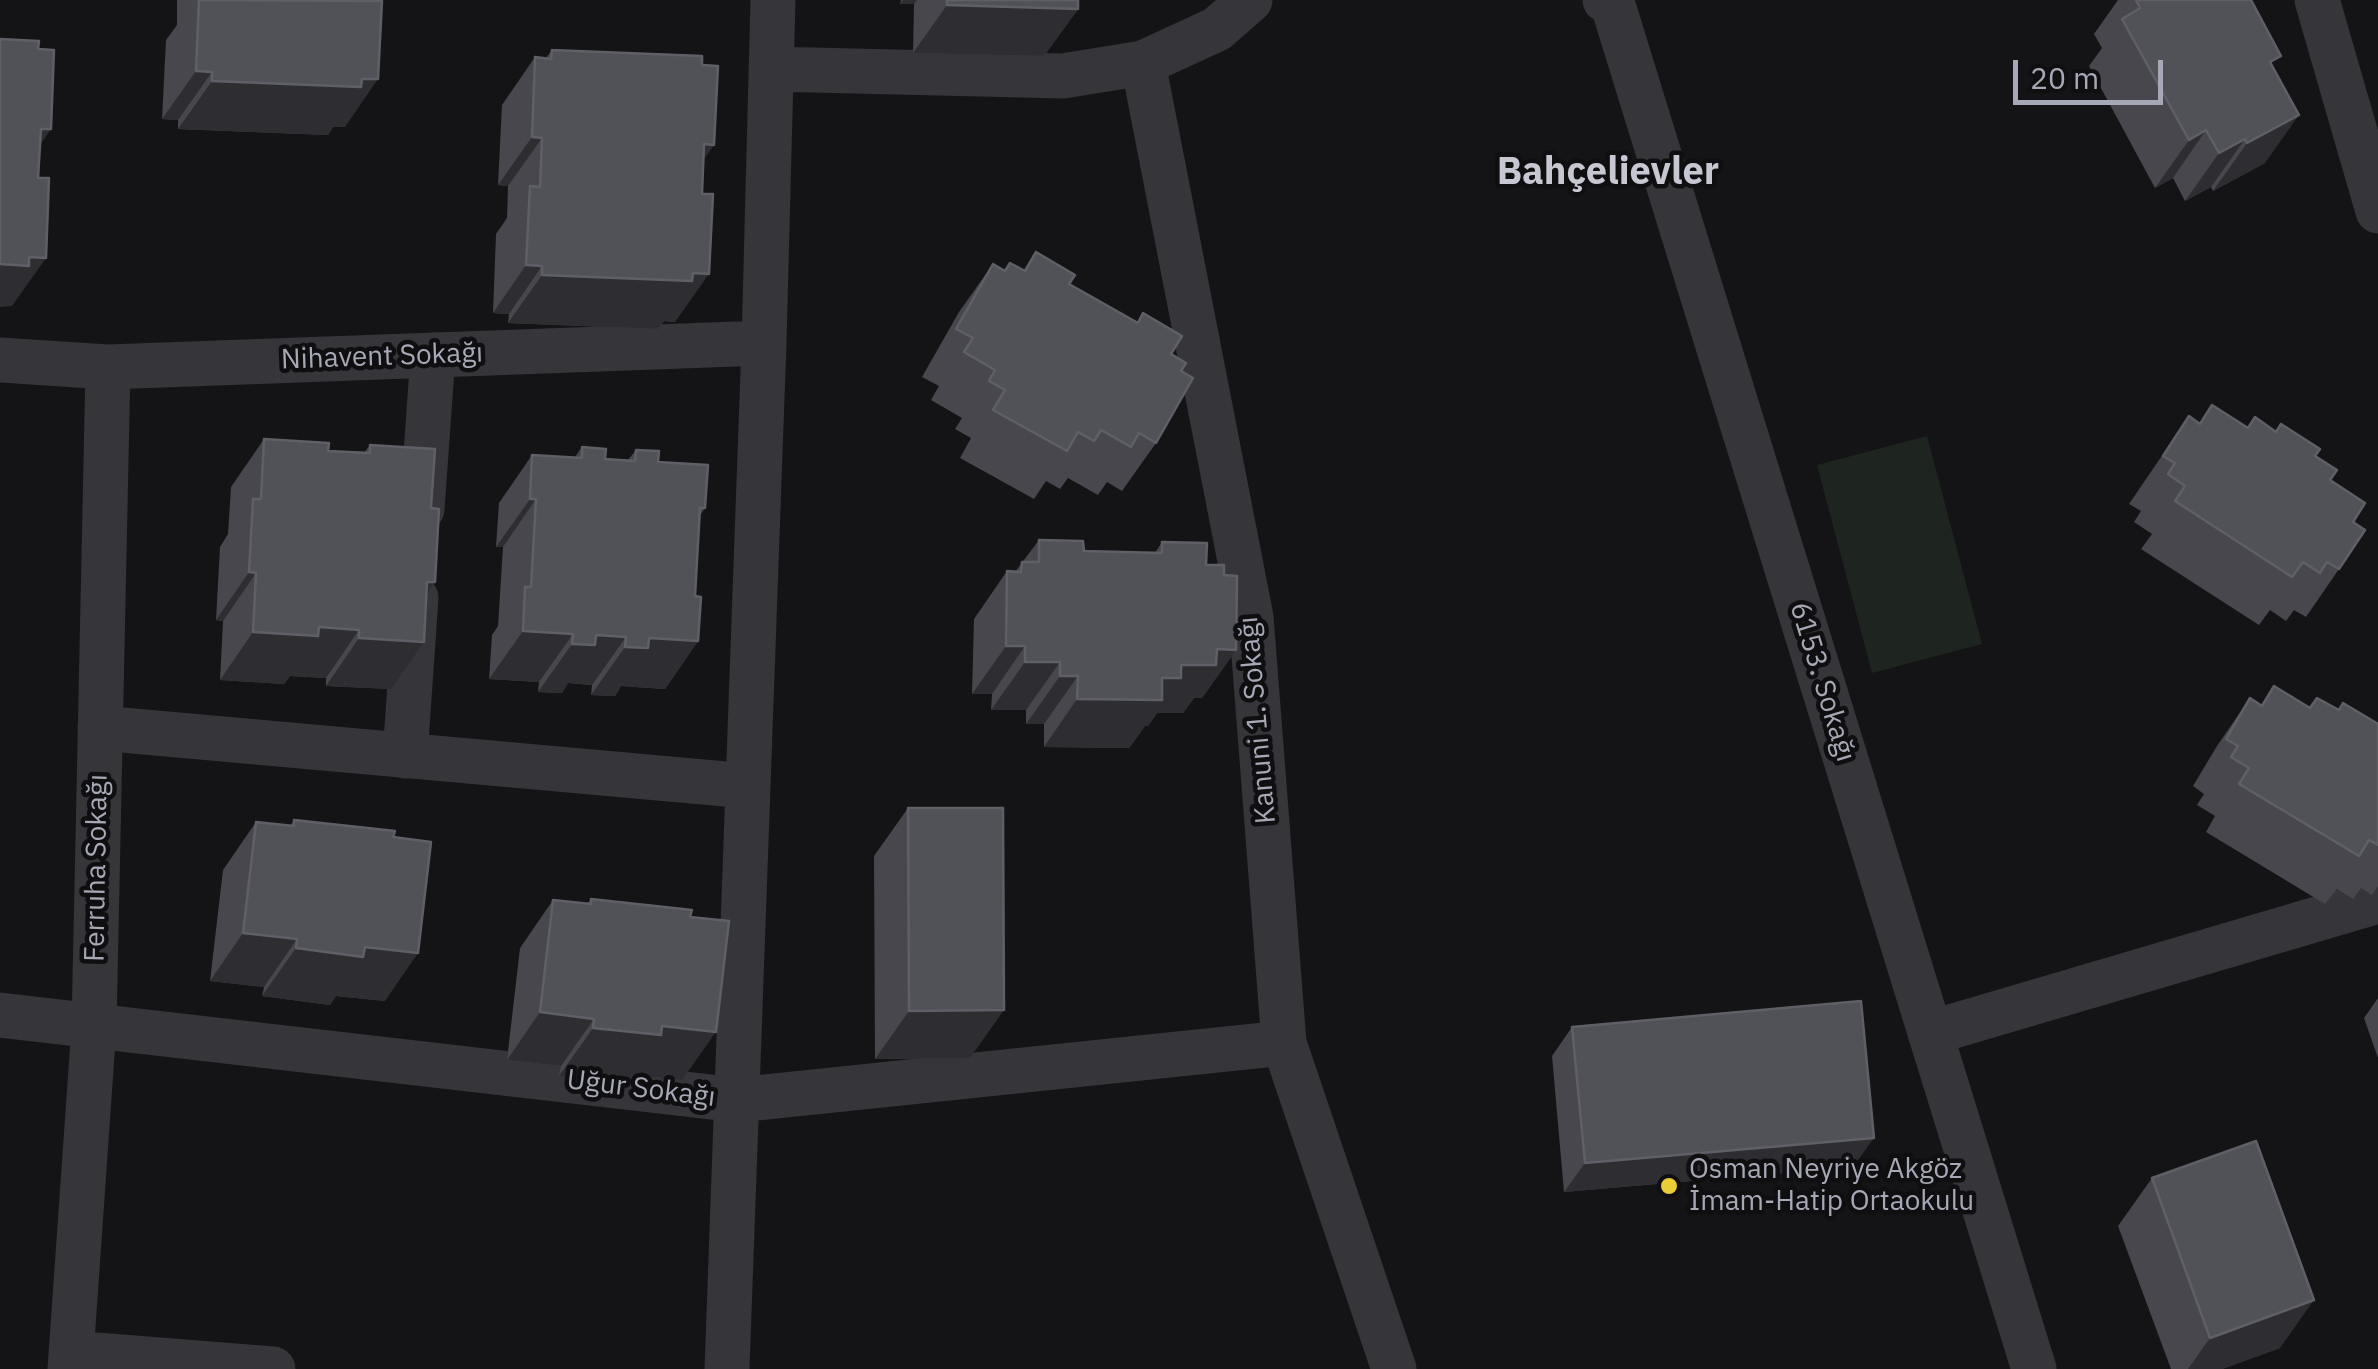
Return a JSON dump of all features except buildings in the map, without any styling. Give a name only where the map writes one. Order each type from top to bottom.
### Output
[{"type":"street","points":[[727,1369],[773,0]]},
{"type":"street","points":[[771,69],[1063,76],[1143,62],[1216,29],[1250,0]]},
{"type":"street","name":"6153. Sokağı","points":[[1605,0],[1612,2],[2034,1369]]},
{"type":"street","points":[[2318,0],[2378,212]]},
{"type":"street","name":"Kanuni 1. Sokağı","points":[[1143,62],[1251,617],[1284,1042],[1394,1369]]},
{"type":"street","name":"Nihavent Sokağı","points":[[0,360],[108,366],[764,344]]},
{"type":"street","points":[[405,756],[433,355]]},
{"type":"street","name":"Ferruha Sokağı","points":[[70,1361],[94,1026],[108,366]]},
{"type":"street","points":[[100,728],[748,786]]},
{"type":"street","points":[[1930,1033],[2378,901]]},
{"type":"street","name":"Uğur Sokağı","points":[[0,1015],[737,1100],[1284,1042]]},
{"type":"street","points":[[70,1361],[273,1369]]},
{"type":"shaded area","points":[[1927,436],[1982,644],[1872,673],[1817,465]]},
{"type":"place","name":"Osman Neyriye Akgöz İmam-Hatip Ortaokulu","points":[[1669,1186]]},
{"type":"district","name":"Bahçelievler","points":[[1608,173]]}]
